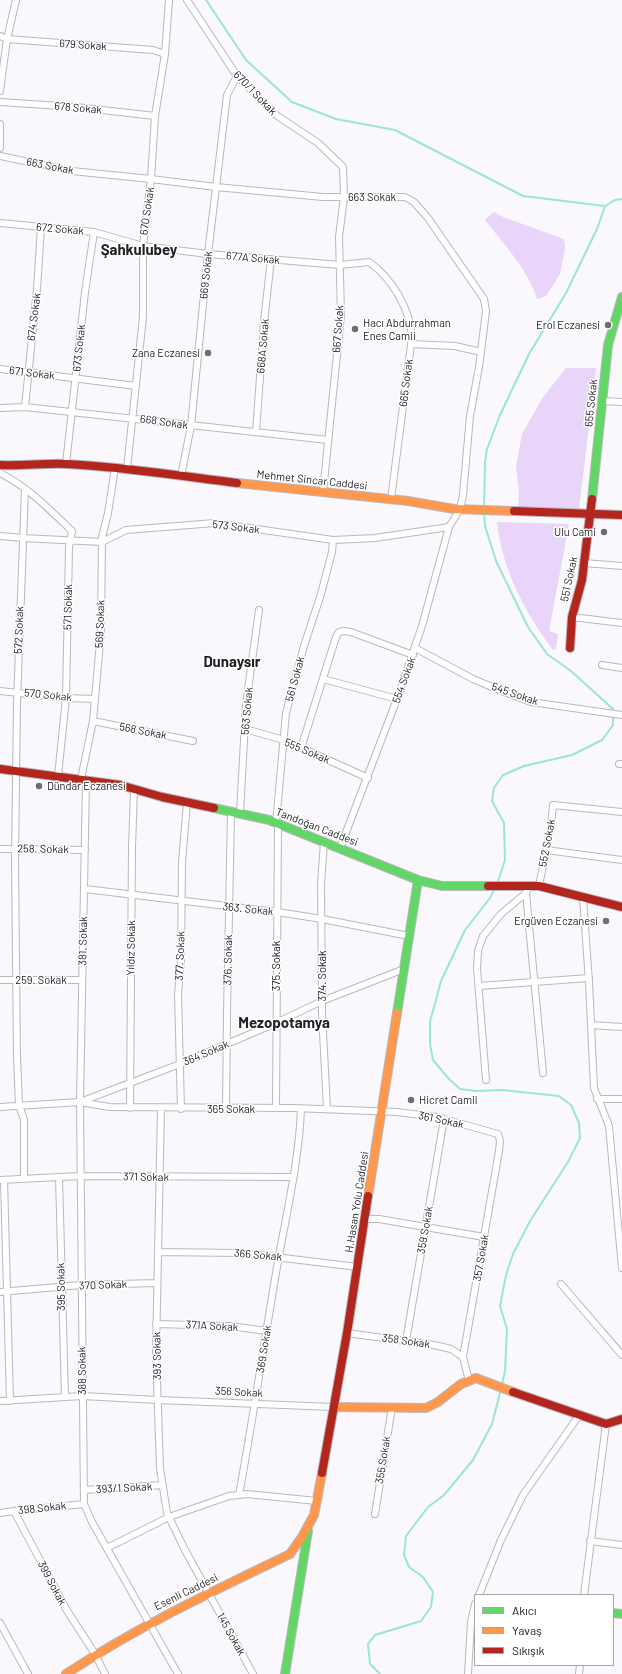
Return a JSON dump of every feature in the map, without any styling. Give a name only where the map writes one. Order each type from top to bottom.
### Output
[{"type":"street","points":[[0,91],[7,39],[16,0]]},
{"type":"street","name":"670 Sokak","points":[[127,469],[143,317],[143,246],[151,179],[155,116],[165,54],[169,0]]},
{"type":"street","name":"670/1 Sokak","points":[[187,0],[237,76],[276,115],[318,143],[343,166]]},
{"type":"street","name":"679 Sokak","points":[[0,36],[7,39],[154,50],[165,54]]},
{"type":"street","name":"669 Sokak","points":[[181,476],[191,426],[208,254],[227,95],[237,76]]},
{"type":"street","name":"678 Sokak","points":[[0,102],[76,107],[155,116]]},
{"type":"street","points":[[0,124],[0,148]]},
{"type":"street","name":"663 Sokak","points":[[0,156],[72,171],[323,197],[405,197],[414,202],[428,218],[484,299],[486,311],[481,352],[470,416],[463,496],[460,509]]},
{"type":"street","name":"667 Sokak","points":[[323,492],[341,315],[339,238],[344,197],[343,166]]},
{"type":"street","name":"672 Sokak","points":[[0,223],[94,232],[143,246]]},
{"type":"street","name":"674 Sokak","points":[[25,407],[37,289],[41,227]]},
{"type":"street","name":"673 Sokak","points":[[66,464],[85,292],[94,232]]},
{"type":"street","name":"677A Sokak","points":[[143,246],[208,254],[340,265]]},
{"type":"street","name":"668A Sokak","points":[[256,432],[264,322],[271,259]]},
{"type":"street","name":"665 Sokak","points":[[340,265],[369,262],[381,271],[391,285],[411,322],[411,344],[391,499]]},
{"type":"street","name":"655 Sokak","points":[[590,513],[608,345],[622,297]]},
{"type":"street","points":[[411,344],[455,346],[481,352]]},
{"type":"street","name":"671 Sokak","points":[[0,369],[28,374],[76,378],[136,386]]},
{"type":"street","points":[[602,401],[622,402]]},
{"type":"street","name":"668 Sokak","points":[[0,408],[25,407],[328,440]]},
{"type":"street","name":"Mehmet Sincar Caddesi","points":[[0,465],[19,466],[66,464],[127,469],[391,499],[472,510],[523,510],[622,515]]},
{"type":"street","name":"569 Sokak","points":[[83,779],[93,721],[101,631],[102,542],[115,468]]},
{"type":"street","name":"571 Sokak","points":[[0,474],[16,482],[25,489],[54,513],[72,532],[70,540],[66,698],[58,776]]},
{"type":"street","name":"572 Sokak","points":[[24,1179],[24,1120],[19,1105],[17,1057],[15,849],[18,692],[25,489]]},
{"type":"street","name":"554 Sokak","points":[[340,848],[398,699],[413,655],[449,527],[460,509]]},
{"type":"street","name":"551 Sokak","points":[[570,648],[572,617],[582,580],[590,513]]},
{"type":"street","name":"573 Sokak","points":[[102,542],[126,530],[214,524],[333,540],[376,538],[449,527]]},
{"type":"street","points":[[0,536],[102,542]]},
{"type":"street","name":"561 Sokak","points":[[277,823],[286,713],[304,646],[321,594],[332,552],[333,540]]},
{"type":"street","points":[[584,563],[622,566]]},
{"type":"street","name":"563 Sokak","points":[[240,813],[246,704],[259,610]]},
{"type":"street","points":[[572,617],[622,623]]},
{"type":"street","points":[[301,748],[336,637],[339,632],[344,631],[413,655]]},
{"type":"street","name":"545 Sokak","points":[[415,648],[473,679],[531,702],[622,715]]},
{"type":"street","points":[[602,665],[622,668]]},
{"type":"street","points":[[323,679],[398,699]]},
{"type":"street","name":"570 Sokak","points":[[0,691],[66,698],[95,699]]},
{"type":"street","name":"568 Sokak","points":[[93,721],[193,741]]},
{"type":"street","name":"555 Sokak","points":[[245,729],[284,740],[368,778]]},
{"type":"street","name":"Tandoğan Caddesi","points":[[0,769],[120,785],[187,803],[240,813],[277,823],[418,880],[442,886],[514,886],[528,889],[539,886],[622,907]]},
{"type":"street","name":"381. Sokak","points":[[80,1102],[85,889],[83,779]]},
{"type":"street","name":"Yıldız Sokak","points":[[130,1108],[134,789]]},
{"type":"street","name":"377. Sokak","points":[[181,1109],[178,994],[181,960],[182,855],[187,803]]},
{"type":"street","name":"552 Sokak","points":[[539,886],[551,826],[553,805],[557,804],[622,812]]},
{"type":"street","name":"376. Sokak","points":[[226,1109],[231,811]]},
{"type":"street","name":"375. Sokak","points":[[276,1108],[277,823]]},
{"type":"street","name":"374. Sokak","points":[[324,842],[321,884],[322,1001],[327,1109]]},
{"type":"street","name":"258. Sokak","points":[[0,849],[85,850]]},
{"type":"street","points":[[546,850],[622,860]]},
{"type":"street","name":"H.Hasan Yolu Caddesi","points":[[309,1525],[314,1515],[347,1334],[418,880]]},
{"type":"street","name":"363. Sokak","points":[[85,889],[277,912],[410,936]]},
{"type":"street","points":[[528,889],[534,982],[543,1073]]},
{"type":"street","points":[[486,1080],[478,986],[478,951],[484,936],[502,914],[528,889]]},
{"type":"street","points":[[582,898],[589,978],[594,1088],[609,1126],[622,1268]]},
{"type":"street","name":"364 Sokak","points":[[0,1106],[80,1102],[180,1064],[276,1023],[322,1001],[404,969]]},
{"type":"street","points":[[478,986],[589,978]]},
{"type":"street","name":"259. Sokak","points":[[0,980],[82,980]]},
{"type":"street","points":[[591,1025],[622,1027]]},
{"type":"street","points":[[598,1099],[622,1099]]},
{"type":"street","name":"365 Sokak","points":[[80,1102],[109,1107],[161,1109],[301,1108],[383,1111]]},
{"type":"street","name":"388 Sokak","points":[[80,1102],[84,1504],[178,1674]]},
{"type":"street","name":"369 Sokak","points":[[239,1495],[256,1404],[293,1177],[300,1132],[301,1108]]},
{"type":"street","name":"393 Sokak","points":[[161,1109],[156,1324],[160,1468],[169,1517],[209,1593]]},
{"type":"street","name":"361 Sokak","points":[[383,1111],[444,1119],[498,1134]]},
{"type":"street","name":"359 Sokak","points":[[406,1341],[444,1119]]},
{"type":"street","name":"357 Sokak","points":[[468,1380],[462,1357],[499,1151],[500,1141],[498,1134]]},
{"type":"street","name":"371 Sokak","points":[[2,1180],[80,1176],[293,1177]]},
{"type":"street","name":"395 Sokak","points":[[59,1177],[65,1397]]},
{"type":"street","points":[[2,1180],[8,1292],[10,1400]]},
{"type":"street","points":[[615,1185],[622,1185]]},
{"type":"street","points":[[365,1219],[426,1227],[484,1237]]},
{"type":"street","name":"366 Sokak","points":[[158,1252],[235,1252],[279,1256],[358,1267]]},
{"type":"street","name":"370 Sokak","points":[[0,1292],[61,1286],[158,1283]]},
{"type":"street","points":[[561,1284],[622,1355]]},
{"type":"street","name":"371A Sokak","points":[[156,1324],[230,1326],[267,1330]]},
{"type":"street","name":"358 Sokak","points":[[347,1334],[406,1341],[451,1349],[462,1357]]},
{"type":"street","points":[[468,1380],[476,1378],[495,1384],[526,1397],[606,1424],[622,1419]]},
{"type":"street","name":"356 Sokak","points":[[0,1401],[82,1396],[333,1407],[426,1408],[438,1402],[468,1380]]},
{"type":"street","name":"355 Sokak","points":[[375,1514],[392,1407]]},
{"type":"street","points":[[479,1594],[501,1540],[523,1495],[580,1414]]},
{"type":"street","points":[[584,1594],[606,1424]]},
{"type":"street","name":"393/1 Sokak","points":[[84,1490],[163,1485]]},
{"type":"street","points":[[107,1548],[169,1517],[229,1496],[247,1494],[316,1501]]},
{"type":"street","name":"398 Sokak","points":[[0,1513],[14,1510],[84,1504]]},
{"type":"street","name":"399 Sokak","points":[[14,1510],[66,1609],[95,1654],[105,1674]]},
{"type":"street","points":[[285,1674],[309,1525]]},
{"type":"street","name":"Esenli Caddesi","points":[[66,1674],[95,1654],[149,1623],[290,1554],[309,1525]]},
{"type":"street","points":[[590,1541],[622,1545]]},
{"type":"street","name":"145 Sokak","points":[[209,1593],[253,1674]]},
{"type":"street","points":[[468,1674],[471,1622],[474,1608]]},
{"type":"street","points":[[0,1623],[28,1674]]},
{"type":"shaded area","points":[[494,212],[503,217],[564,239],[565,249],[560,274],[546,296],[537,299],[522,268],[485,220]]},
{"type":"shaded area","points":[[566,368],[596,368],[579,509],[518,509],[519,491],[516,466],[522,434],[543,397]]},
{"type":"shaded area","points":[[497,522],[569,524],[549,631],[558,634],[556,649],[553,650],[543,636],[516,590],[504,557]]},
{"type":"waterway","points":[[206,0],[246,60],[292,102],[336,119],[395,130],[523,196],[605,206]]},
{"type":"waterway","points":[[484,508],[485,462],[487,449],[500,415],[529,354],[566,293],[597,229],[605,206],[615,200],[622,199]]},
{"type":"waterway","points":[[484,512],[485,526],[496,561],[528,627],[547,654],[571,671],[613,709],[613,725],[602,740],[572,755],[524,766],[503,775],[494,788],[492,801],[504,823],[505,860],[497,884]]},
{"type":"waterway","points":[[495,888],[490,898],[465,930],[441,981],[430,1022],[430,1044],[433,1060],[449,1079],[460,1089],[476,1091],[502,1090],[559,1096],[571,1105],[579,1123],[580,1138],[568,1162],[530,1221],[513,1254],[506,1275],[500,1306],[507,1329],[505,1371],[502,1385]]},
{"type":"waterway","points":[[380,1674],[370,1664],[368,1644],[375,1635],[421,1621],[431,1607],[433,1592],[423,1577],[409,1567],[404,1555],[406,1536],[428,1507],[444,1495],[473,1460],[492,1424],[501,1389]]},
{"type":"traffic: fast","points":[[592,499],[608,345],[622,297]]},
{"type":"traffic: fast","points":[[214,808],[269,820],[418,880],[442,886],[488,886]]},
{"type":"traffic: fast","points":[[397,1013],[418,880]]},
{"type":"traffic: fast","points":[[285,1674],[308,1531]]},
{"type":"traffic: fast","points":[[614,1613],[622,1614]]},
{"type":"traffic: slow","points":[[237,483],[408,501],[454,509],[514,511]]},
{"type":"traffic: slow","points":[[368,1196],[397,1013]]},
{"type":"traffic: slow","points":[[333,1407],[426,1408],[438,1402],[461,1384],[476,1378],[513,1392]]},
{"type":"traffic: slow","points":[[66,1674],[148,1625],[290,1554],[302,1537],[314,1515],[322,1473]]},
{"type":"traffic: jam","points":[[0,465],[88,465],[237,483]]},
{"type":"traffic: jam","points":[[570,648],[572,617],[582,580],[592,499]]},
{"type":"traffic: jam","points":[[514,511],[622,515]]},
{"type":"traffic: jam","points":[[0,769],[120,785],[162,797],[214,808]]},
{"type":"traffic: jam","points":[[488,886],[539,886],[622,907]]},
{"type":"traffic: jam","points":[[322,1473],[347,1333],[368,1196]]},
{"type":"traffic: jam","points":[[513,1392],[606,1424],[622,1419]]},
{"type":"place","name":"Erol Eczanesi","points":[[608,325]]},
{"type":"place","name":"Hacı Abdurrahman Enes Camii","points":[[355,329]]},
{"type":"place","name":"Zana Eczanesi","points":[[208,353]]},
{"type":"place","name":"Ulu Cami","points":[[604,532]]},
{"type":"place","name":"Dündar Eczanesi","points":[[39,786]]},
{"type":"place","name":"Ergüven Eczanesi","points":[[606,921]]},
{"type":"place","name":"Hicret Camii","points":[[411,1100]]},
{"type":"district","name":"Şahkulubey","points":[[139,250]]},
{"type":"district","name":"Dunaysır","points":[[232,662]]},
{"type":"district","name":"Mezopotamya","points":[[284,1023]]}]
